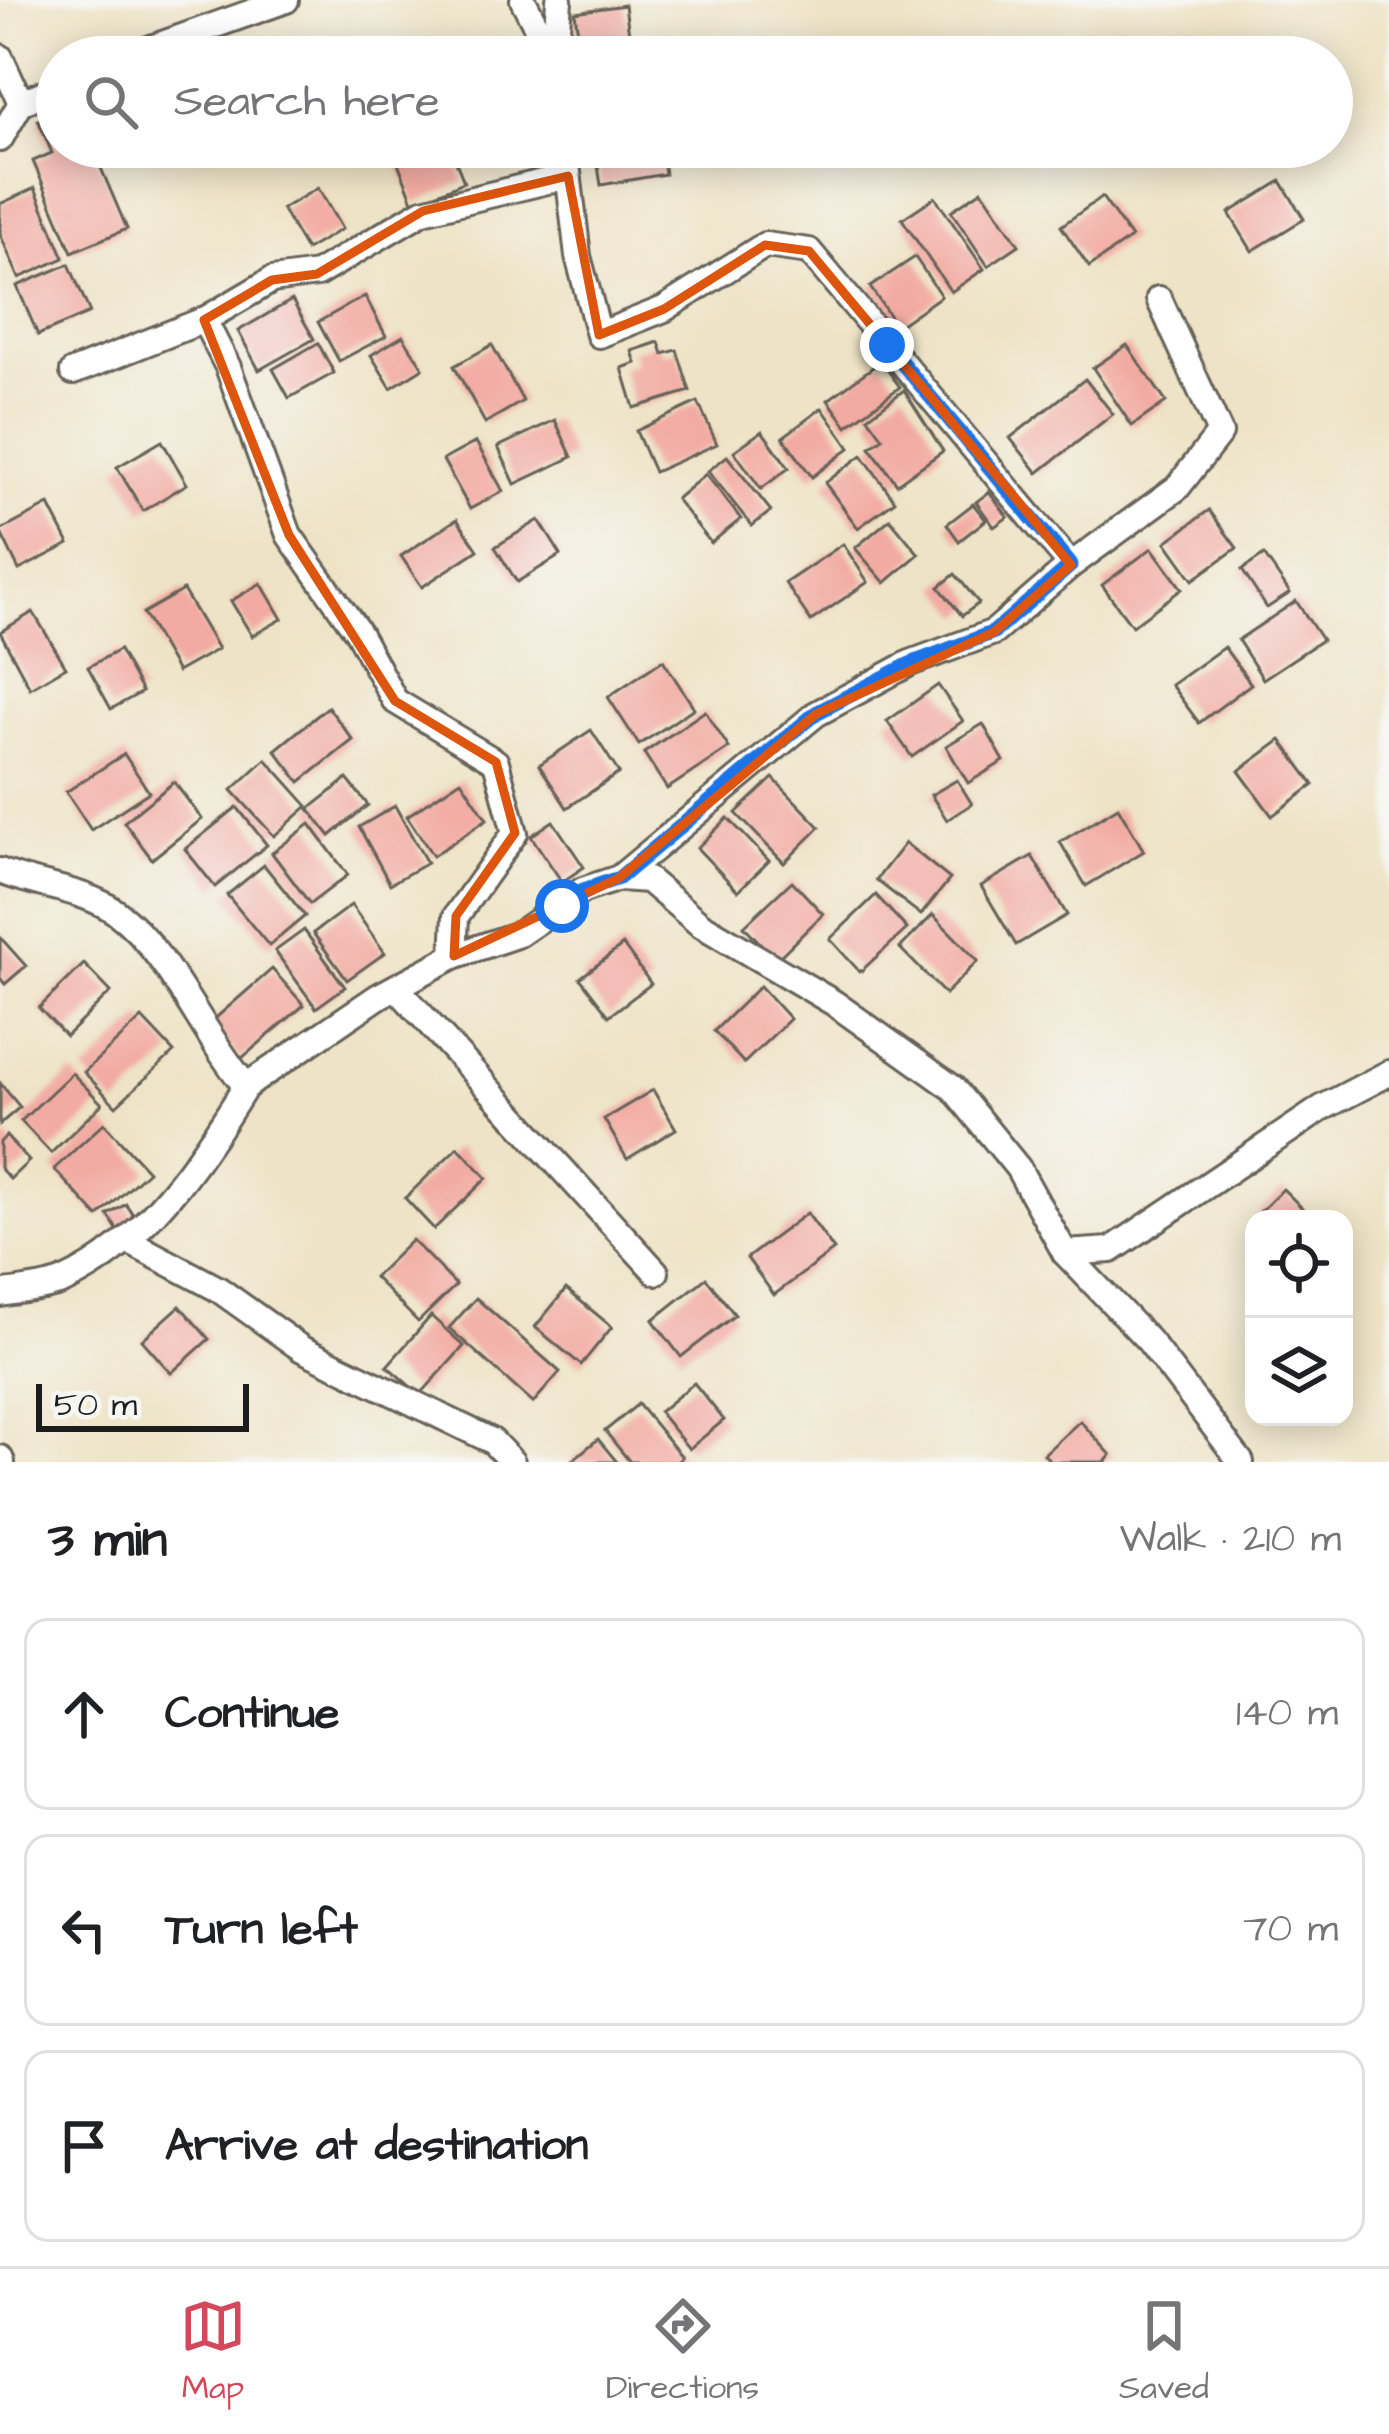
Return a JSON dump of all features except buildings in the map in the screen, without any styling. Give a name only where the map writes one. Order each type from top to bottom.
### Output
[{"type":"street","points":[[184,36],[286,0]]},
{"type":"street","points":[[523,0],[543,36]]},
{"type":"street","points":[[556,36],[559,0]]},
{"type":"street","points":[[0,57],[21,103]]},
{"type":"street","points":[[0,140],[21,103],[36,96]]},
{"type":"street","points":[[567,168],[578,256],[599,335],[664,309],[765,245],[809,251],[1071,565]]},
{"type":"street","points":[[73,372],[204,320],[272,280],[317,274],[423,212],[568,176]]},
{"type":"street","points":[[0,1294],[62,1282],[126,1240],[202,1157],[246,1086],[396,987],[454,956],[519,934],[583,890],[619,878],[816,713],[910,664],[994,632],[1071,565],[1177,488],[1220,433],[1159,299]]},
{"type":"street","points":[[204,320],[229,367],[289,535],[357,631],[395,701],[496,762],[515,833],[456,916],[454,956]]},
{"type":"street","points":[[0,871],[115,910],[141,939],[213,1048],[246,1086]]},
{"type":"street","points":[[619,878],[648,880],[700,924],[834,1003],[953,1088],[1018,1168],[1065,1253],[1149,1341],[1241,1462]]},
{"type":"street","points":[[396,987],[656,1272]]},
{"type":"street","points":[[1065,1253],[1112,1250],[1322,1108],[1389,1073]]},
{"type":"street","points":[[126,1240],[218,1289],[302,1349],[492,1441],[512,1462]]},
{"type":"highlighted area","points":[[568,176],[599,335],[664,309],[765,245],[809,251],[1071,565],[994,632],[816,714],[619,878],[454,956],[456,916],[515,833],[496,762],[395,701],[289,535],[204,320],[272,280],[317,274],[423,211]]},
{"type":"route","points":[[562,906],[583,890],[619,878],[816,713],[910,664],[994,632],[1071,565],[994,467],[887,345]]}]
